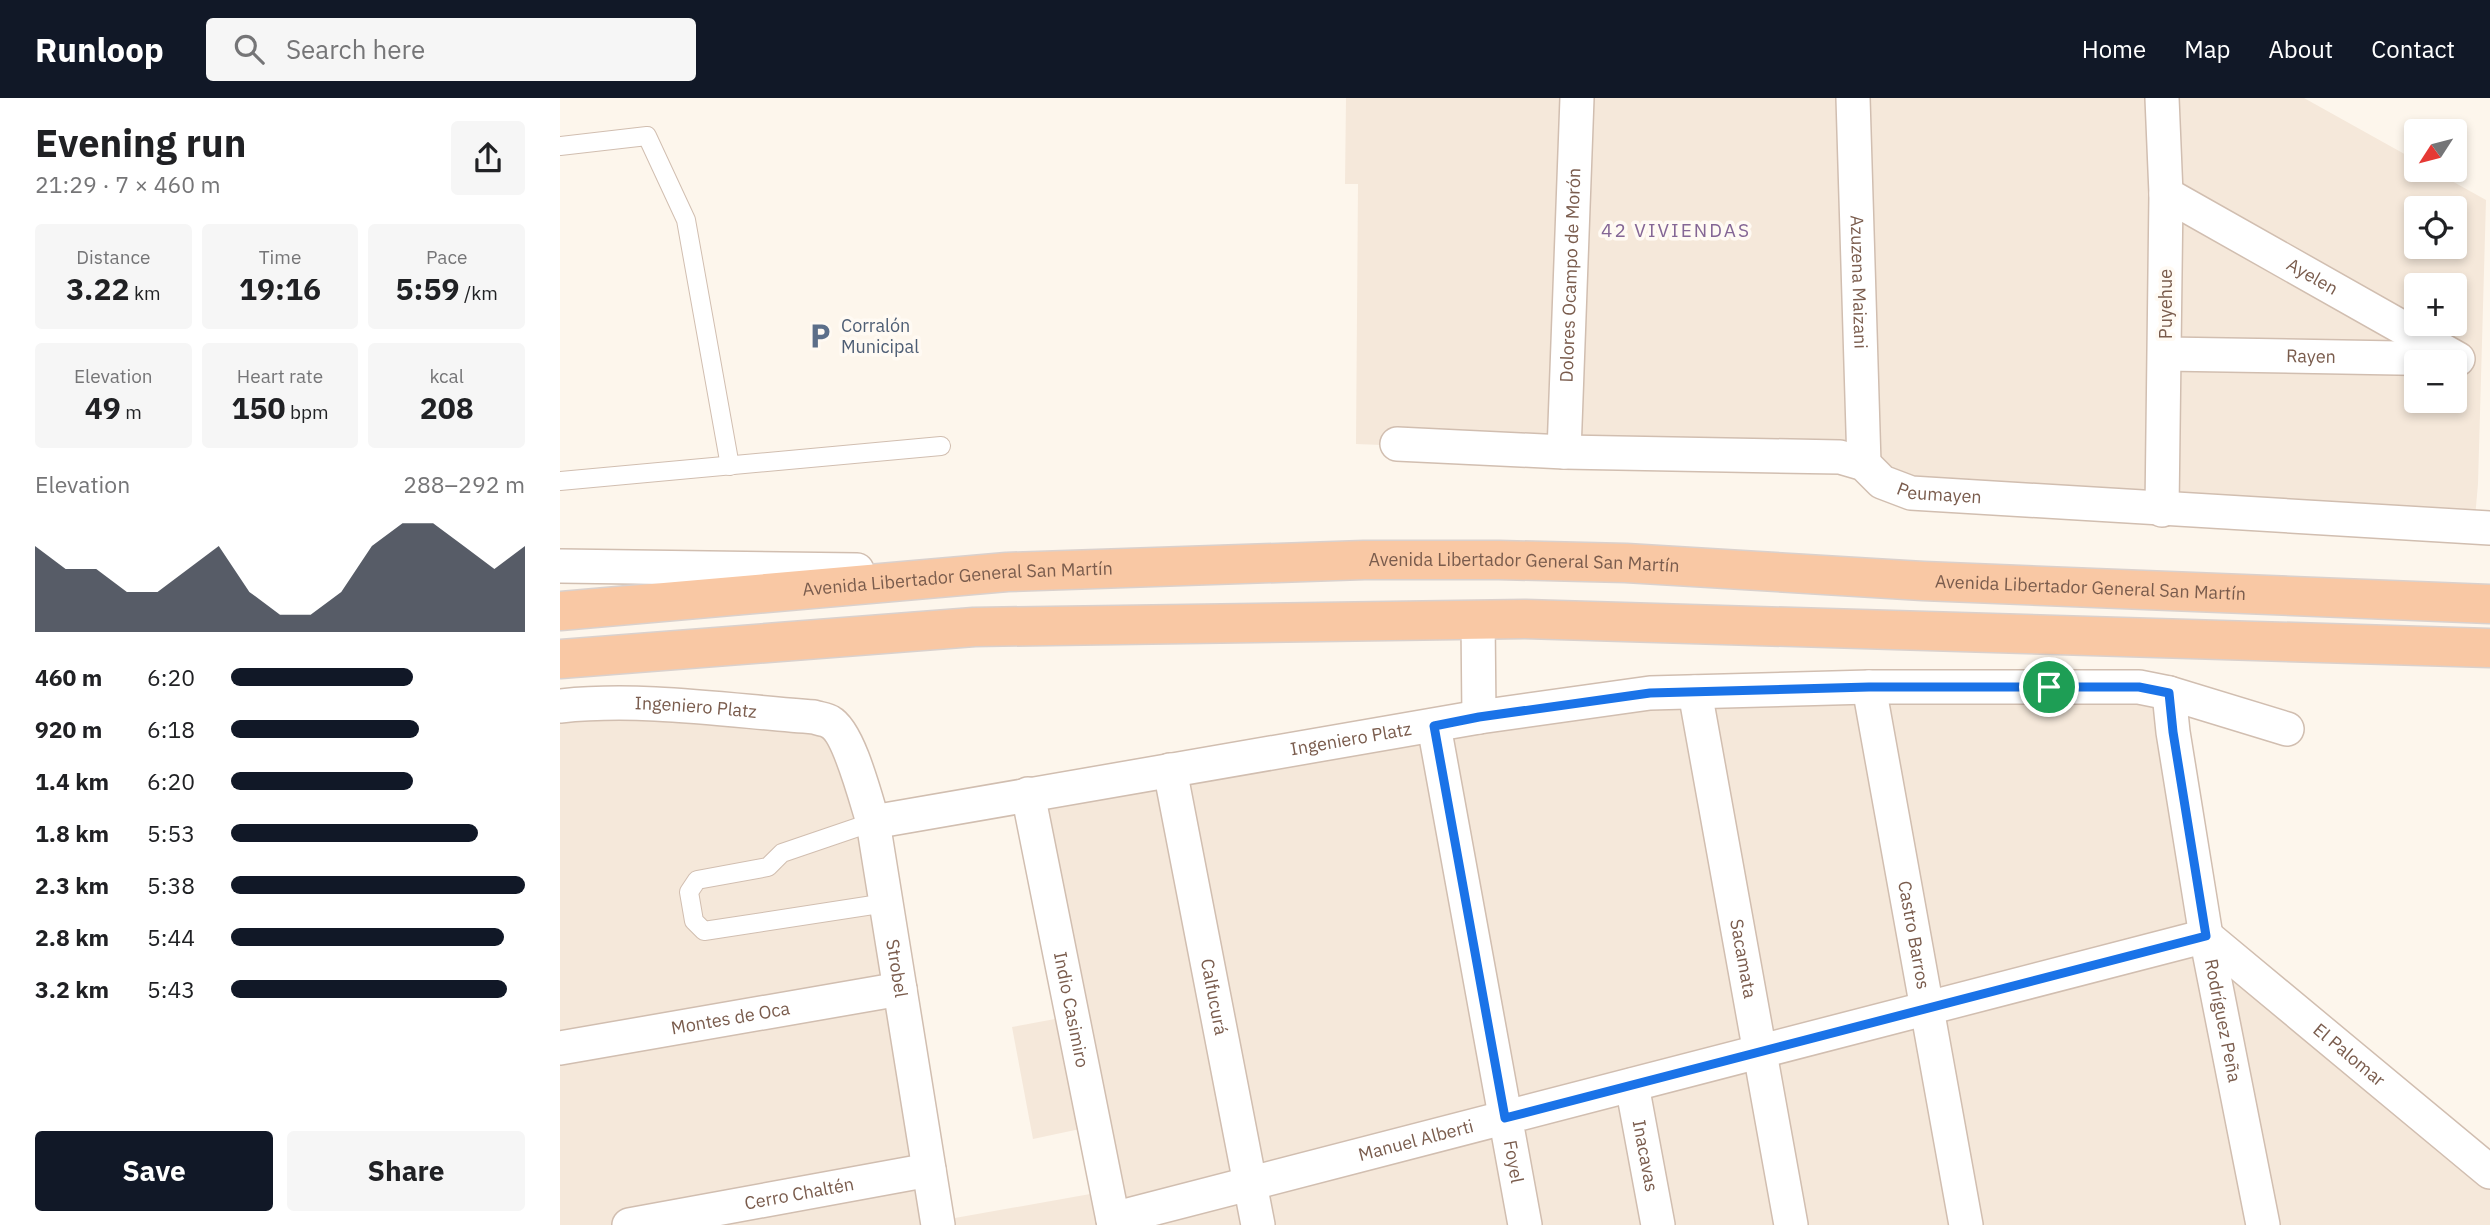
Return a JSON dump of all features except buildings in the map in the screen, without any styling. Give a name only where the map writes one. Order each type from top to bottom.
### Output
[{"type":"highway","name":"Avenida Libertador General San Martín","points":[[560,611],[1007,572],[1364,560],[1626,563],[1923,581],[2490,604]]},
{"type":"highway","points":[[560,659],[974,627],[1539,619],[2490,648]]},
{"type":"street","name":"Dolores Ocampo de Morón","points":[[1564,452],[1577,98]]},
{"type":"street","name":"Azuzena Maizani","points":[[1853,98],[1864,464]]},
{"type":"street","name":"Puyehue","points":[[2162,98],[2166,194],[2162,510]]},
{"type":"street","name":"Ayelen","points":[[2166,194],[2442,350]]},
{"type":"street","name":"Rayen","points":[[2165,354],[2404,358]]},
{"type":"street","name":"Peumayen","points":[[1397,444],[1564,452],[1840,457],[1864,464],[1882,482],[1911,493],[2490,528]]},
{"type":"street","points":[[560,566],[1007,572]]},
{"type":"street","points":[[1478,620],[1479,717]]},
{"type":"street","name":"Ingeniero Platz","points":[[873,822],[1479,717],[1650,693],[1869,687],[2139,687],[2169,693],[2287,729]]},
{"type":"street","name":"Castro Barros","points":[[1869,687],[1966,1225]]},
{"type":"street","name":"Sacamata","points":[[1695,692],[1791,1225]]},
{"type":"street","name":"Rodríguez Peña","points":[[2169,693],[2206,936],[2263,1225]]},
{"type":"street","name":"Ingeniero Platz","points":[[560,706],[666,705],[814,717],[831,722]]},
{"type":"street","name":"Strobel","points":[[831,722],[840,731],[852,758],[873,822],[938,1225]]},
{"type":"street","name":"Foyel","points":[[1434,726],[1525,1225]]},
{"type":"street","name":"Calfucurá","points":[[1170,770],[1258,1225]]},
{"type":"street","name":"Indio Casimiro","points":[[1028,794],[1114,1222]]},
{"type":"street","name":"Manuel Alberti","points":[[1114,1222],[1250,1184],[2206,936]]},
{"type":"street","name":"El Palomar","points":[[2206,936],[2490,1172]]},
{"type":"street","name":"Montes de Oca","points":[[560,1048],[900,989]]},
{"type":"street","name":"Inacavas","points":[[1632,1085],[1658,1225]]},
{"type":"street","name":"Cerro Chaltén","points":[[629,1225],[929,1170]]},
{"type":"lane","points":[[560,146],[647,136],[686,220],[730,466]]},
{"type":"lane","points":[[560,480],[941,446]]},
{"type":"lane","points":[[873,822],[782,853],[768,867],[697,880],[689,892],[694,920],[704,931],[886,903]]},
{"type":"shaded area","points":[[1346,98],[2304,98],[2404,154],[2404,182],[2454,182],[2486,200],[2478,484],[2474,529],[1911,493],[1864,464],[1356,444],[1358,184],[1345,184]]},
{"type":"shaded area","points":[[1650,693],[2169,693],[2206,936],[2490,1172],[2490,1225],[560,1225],[560,706],[840,731],[938,1221],[1107,1191],[1094,1126],[1033,1139],[1012,1027],[1071,1016],[1028,794]]},
{"type":"place","name":"Corralón Municipal","points":[[820,336]]},
{"type":"district","name":"42 VIVIENDAS","points":[[1676,230]]},
{"type":"route","points":[[1869,687],[2049,687],[2139,687],[2169,693],[2206,936],[1505,1118],[1434,726],[1479,717],[1650,693],[1869,687]]}]
